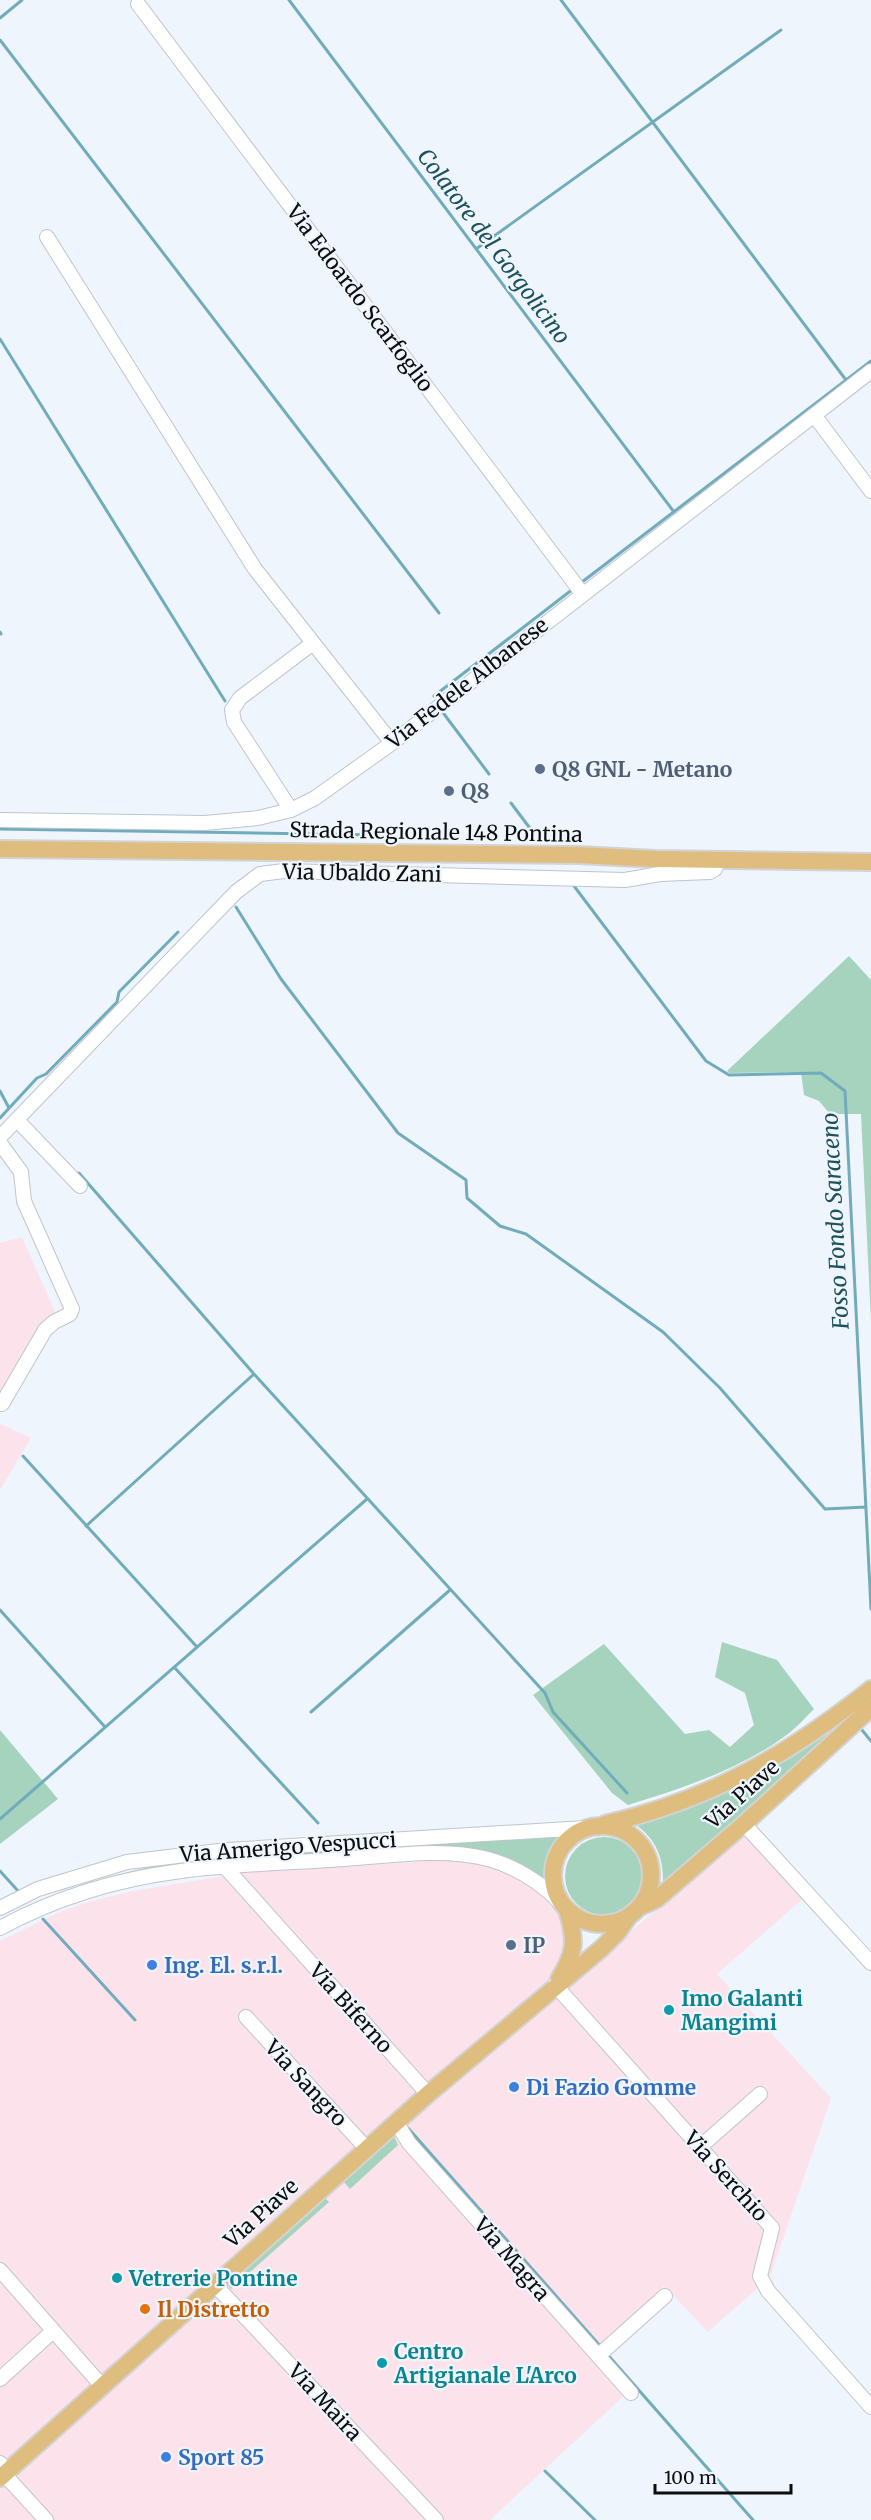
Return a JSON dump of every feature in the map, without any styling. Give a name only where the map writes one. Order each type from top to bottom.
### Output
[{"type":"main road","name":"Strada Regionale 148 Pontina","points":[[0,849],[579,855],[871,862]]},
{"type":"main road","name":"Via Piave","points":[[602,1825],[668,1808],[728,1783],[794,1745],[871,1689]]},
{"type":"main road","name":"Via Piave","points":[[2,2471],[102,2386],[428,2094],[555,1985],[567,1978],[602,1948],[634,1912],[657,1899],[744,1824],[871,1708]]},
{"type":"main road","points":[[602,1825],[618,1828],[632,1835],[643,1847],[650,1862],[651,1878],[647,1893],[634,1912],[617,1922],[604,1924],[590,1923],[578,1918],[564,1906],[553,1882],[555,1860],[561,1846],[572,1835],[585,1828],[602,1825]]},
{"type":"main road","name":"Via Piave","points":[[555,1985],[573,1954],[574,1941],[564,1906]]},
{"type":"street","name":"Via Edoardo Scarfoglio","points":[[138,4],[582,593]]},
{"type":"street","points":[[47,237],[255,569],[392,743]]},
{"type":"street","name":"Via Fedele Albanese","points":[[0,820],[205,823],[253,819],[291,810],[319,795],[392,743],[582,593],[871,371]]},
{"type":"street","points":[[814,415],[871,491]]},
{"type":"street","points":[[291,810],[234,722],[232,714],[240,698],[313,643]]},
{"type":"street","name":"Via Ubaldo Zani","points":[[0,1137],[115,1015],[237,891],[260,874],[284,871],[625,880],[660,874],[710,872],[716,869],[718,860]]},
{"type":"street","points":[[17,1120],[80,1186]]},
{"type":"street","points":[[0,1143],[21,1172],[24,1201],[72,1309],[70,1314],[51,1323],[45,1330],[2,1404]]},
{"type":"street","points":[[744,1824],[871,1963]]},
{"type":"street","name":"Via Amerigo Vespucci","points":[[0,1908],[38,1889],[127,1862],[248,1848],[585,1828]]},
{"type":"street","name":"Via Amerigo Vespucci","points":[[0,1928],[63,1900],[121,1882],[181,1870],[415,1855],[467,1855],[489,1859],[518,1870],[538,1882],[564,1906]]},
{"type":"street","name":"Via Biferno","points":[[226,1868],[428,2094]]},
{"type":"street","name":"Via Serchio","points":[[555,1985],[772,2228],[760,2276],[768,2291],[871,2407]]},
{"type":"street","name":"Via Sangro","points":[[246,2017],[367,2149]]},
{"type":"street","points":[[700,2147],[760,2094]]},
{"type":"street","name":"Via Magra","points":[[396,2122],[409,2143],[631,2393]]},
{"type":"street","points":[[0,2270],[102,2386]]},
{"type":"street","name":"Via Maira","points":[[215,2285],[435,2520]]},
{"type":"street","points":[[598,2356],[665,2296]]},
{"type":"street","points":[[0,2379],[53,2331]]},
{"type":"street","points":[[2,2471],[46,2520]]},
{"type":"shaded area","points":[[22,1237],[56,1314],[0,1400],[0,1243]]},
{"type":"shaded area","points":[[0,1424],[31,1438],[0,1490]]},
{"type":"shaded area","points":[[747,1831],[805,1897],[717,1974],[831,2098],[770,2277],[708,2332],[664,2286],[590,2354],[626,2394],[490,2520],[0,2520],[0,1941],[62,1911],[133,1891],[241,1873],[462,1859],[488,1866],[520,1879],[533,1887],[556,1910],[567,1936],[569,1985]]},
{"type":"green space","points":[[849,956],[871,980],[871,1321],[861,1114],[830,1114],[819,1101],[804,1095],[801,1072],[729,1073],[727,1071]]},
{"type":"green space","points":[[722,1642],[777,1660],[814,1709],[788,1734],[751,1757],[711,1776],[628,1805],[612,1793],[533,1695],[604,1644],[685,1734],[709,1730],[730,1747],[754,1725],[745,1693],[715,1677]]},
{"type":"green space","points":[[871,1699],[871,1703],[663,1888],[661,1859],[658,1852],[649,1837],[635,1824],[699,1802],[760,1775],[818,1741]]},
{"type":"green space","points":[[0,1730],[58,1799],[0,1844]]},
{"type":"green space","points":[[559,1836],[547,1857],[545,1880],[501,1856],[468,1848],[322,1855],[191,1865],[0,1921],[54,1896],[92,1882],[130,1871],[172,1863],[240,1856]]},
{"type":"green space","points":[[596,1837],[612,1837],[626,1843],[637,1854],[643,1868],[643,1884],[637,1898],[626,1909],[612,1915],[596,1915],[582,1909],[571,1898],[565,1884],[565,1868],[571,1854],[582,1843]]},
{"type":"green space","points":[[393,2134],[398,2145],[350,2189],[342,2180]]},
{"type":"green space","points":[[325,2198],[329,2202],[231,2289],[227,2284]]},
{"type":"waterway","name":"Colatore del Gorgolicino","points":[[0,18],[22,0]]},
{"type":"waterway","name":"Colatore del Gorgolicino","points":[[289,0],[674,512]]},
{"type":"waterway","points":[[561,0],[846,380]]},
{"type":"waterway","points":[[476,249],[781,30]]},
{"type":"waterway","points":[[0,40],[439,613]]},
{"type":"waterway","points":[[0,339],[225,701]]},
{"type":"waterway","points":[[582,582],[871,361]]},
{"type":"waterway","points":[[434,696],[573,589]]},
{"type":"waterway","name":"Fosso Fondo Saraceno","points":[[444,714],[489,774]]},
{"type":"waterway","name":"Fosso Fondo Saraceno","points":[[511,803],[532,831]]},
{"type":"waterway","points":[[0,829],[374,835]]},
{"type":"waterway","name":"Fosso Fondo Saraceno","points":[[574,886],[706,1061],[729,1075],[821,1073],[845,1091],[871,1609]]},
{"type":"waterway","points":[[236,907],[281,979],[398,1133],[466,1180],[467,1198],[500,1226],[526,1234],[663,1332],[720,1388],[825,1509],[866,1507]]},
{"type":"waterway","points":[[0,1118],[37,1078],[46,1074],[117,1002],[119,992],[178,932]]},
{"type":"waterway","points":[[0,1091],[9,1108]]},
{"type":"waterway","points":[[79,1173],[254,1374],[545,1693],[553,1712],[627,1793]]},
{"type":"waterway","points":[[86,1526],[254,1374]]},
{"type":"waterway","points":[[23,1456],[197,1647]]},
{"type":"waterway","points":[[0,1819],[367,1499]]},
{"type":"waterway","points":[[311,1712],[450,1590]]},
{"type":"waterway","points":[[0,1610],[105,1727]]},
{"type":"waterway","points":[[174,1667],[318,1823]]},
{"type":"waterway","name":"Fosso Fondo Saraceno","points":[[862,1730],[871,1741]]},
{"type":"waterway","points":[[0,1871],[19,1892]]},
{"type":"waterway","points":[[43,1919],[135,2020]]},
{"type":"waterway","points":[[408,2128],[601,2347]]},
{"type":"waterway","points":[[607,2354],[753,2520]]},
{"type":"waterway","points":[[545,2471],[595,2520]]},
{"type":"place","name":"Q8 GNL - Metano","points":[[540,769]]},
{"type":"place","name":"Q8","points":[[449,791]]},
{"type":"place","name":"IP","points":[[511,1945]]},
{"type":"place","name":"Ing. El. s.r.l.","points":[[152,1965]]},
{"type":"place","name":"Imo Galanti Mangimi","points":[[669,2010]]},
{"type":"place","name":"Di Fazio Gomme","points":[[514,2087]]},
{"type":"place","name":"Vetrerie Pontine","points":[[117,2278]]},
{"type":"place","name":"Il Distretto","points":[[145,2309]]},
{"type":"place","name":"Centro Artigianale L'Arco","points":[[382,2363]]},
{"type":"place","name":"Sport 85","points":[[166,2457]]}]
